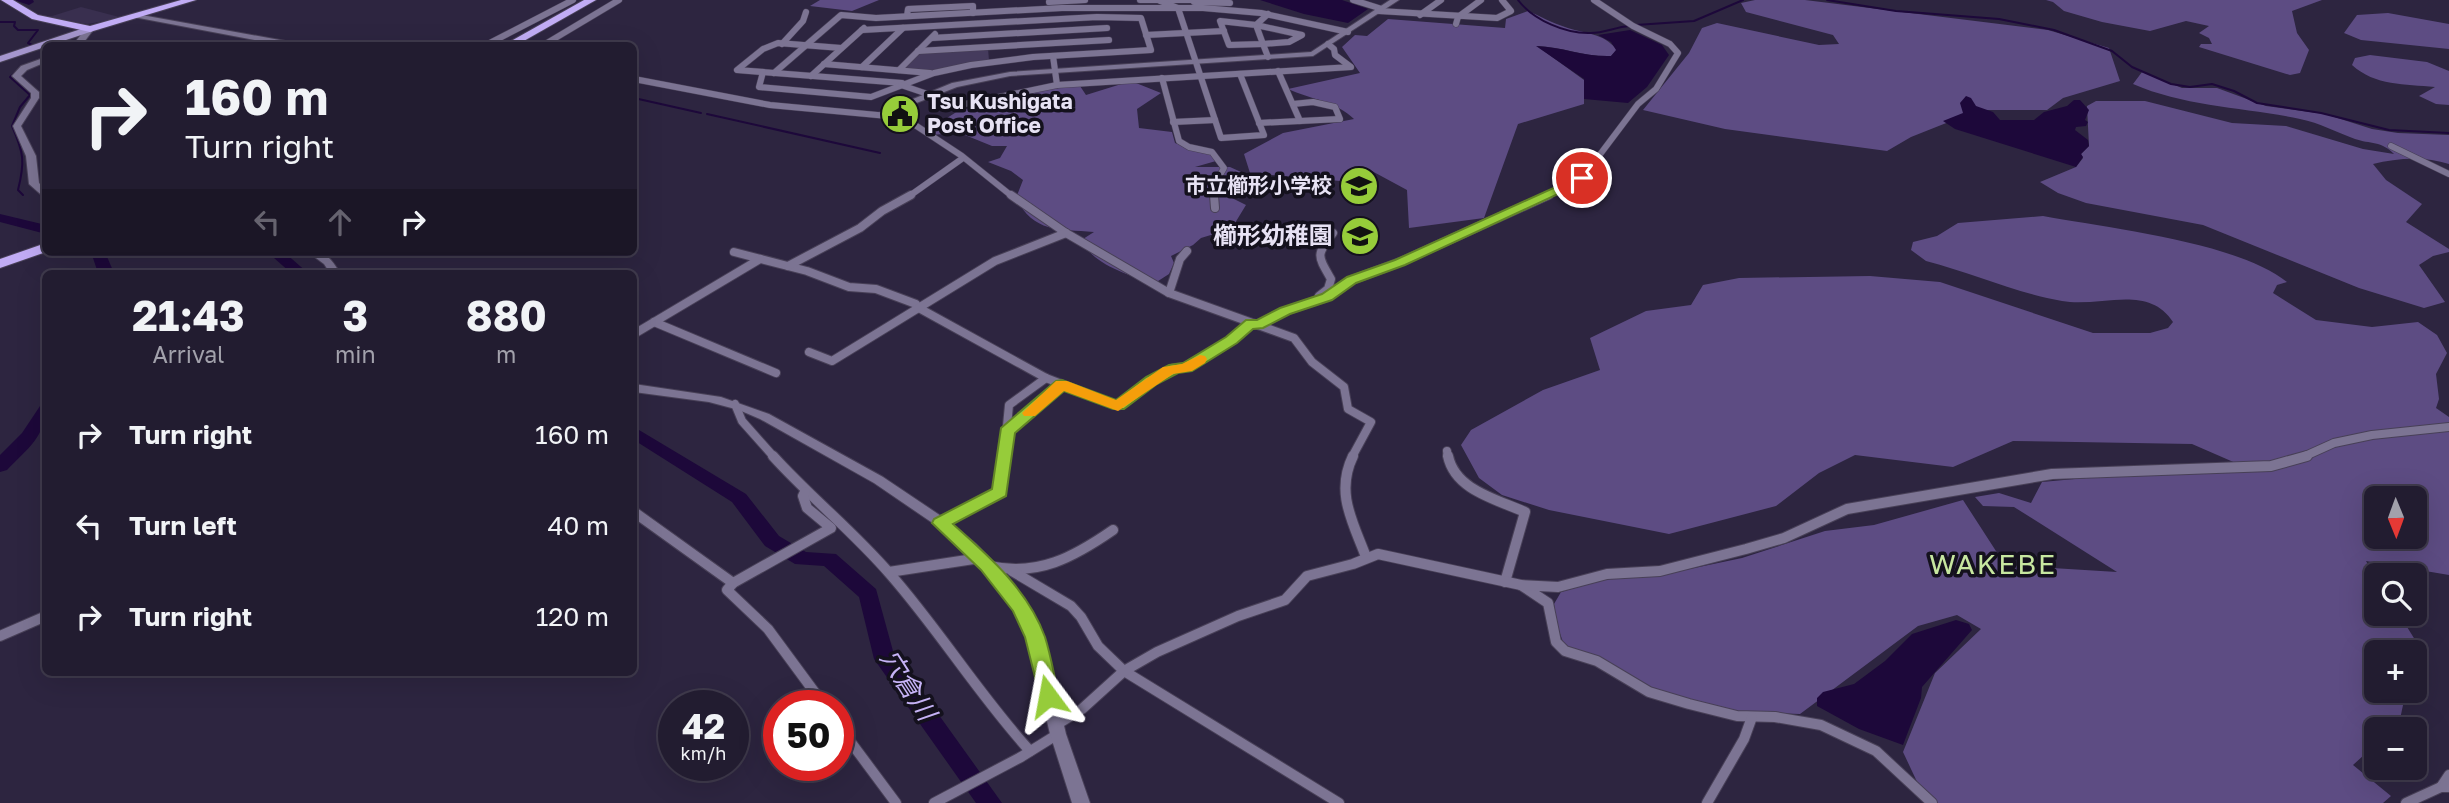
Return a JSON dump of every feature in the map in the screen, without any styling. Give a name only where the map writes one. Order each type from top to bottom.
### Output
[{"type":"highway","points":[[6,0],[35,17],[90,29],[191,0]]},
{"type":"highway","points":[[514,42],[591,0]]},
{"type":"highway","points":[[525,42],[602,0]]},
{"type":"highway","points":[[0,258],[42,242]]},
{"type":"highway","points":[[0,264],[42,248]]},
{"type":"main road","points":[[1328,44],[1395,0]]},
{"type":"main road","points":[[139,16],[280,42]]},
{"type":"main road","points":[[79,42],[90,29]]},
{"type":"main road","points":[[52,42],[90,29]]},
{"type":"main road","points":[[0,60],[42,46]]},
{"type":"main road","points":[[878,115],[928,94],[987,78],[1055,70],[1268,57]]},
{"type":"main road","points":[[42,61],[24,68],[16,76],[35,92],[35,98],[17,126],[30,156],[34,184],[42,192]]},
{"type":"main road","points":[[319,256],[333,270]]},
{"type":"main road","points":[[637,388],[713,398],[758,413],[883,481],[940,523],[984,562],[1015,598],[1028,621],[1039,652],[1057,730],[1081,803]]},
{"type":"street","points":[[492,42],[573,0]]},
{"type":"street","points":[[549,42],[619,0]]},
{"type":"street","points":[[774,73],[841,15],[876,18],[973,13],[1085,0]]},
{"type":"street","points":[[1140,0],[1232,1]]},
{"type":"street","points":[[1353,0],[1380,10],[1457,21],[1500,17],[1511,11],[1502,0]]},
{"type":"street","points":[[1420,15],[1441,0]]},
{"type":"street","points":[[1457,21],[1480,0]]},
{"type":"street","points":[[734,252],[788,266],[849,288],[876,289],[916,304],[917,307],[1046,378],[1118,406],[1152,380],[1169,370],[1193,364],[1255,324],[1332,294],[1352,280],[1400,262],[1580,181],[1638,104],[1656,89],[1678,54],[1667,41],[1633,26],[1594,0]]},
{"type":"street","points":[[1160,1],[1178,8]]},
{"type":"street","points":[[1219,9],[1232,1]]},
{"type":"street","points":[[1051,3],[1219,9],[1268,14],[1348,32]]},
{"type":"street","points":[[1178,8],[1225,149]]},
{"type":"street","points":[[1015,10],[1017,45]]},
{"type":"street","points":[[782,44],[803,21],[806,12]]},
{"type":"street","points":[[1256,25],[1268,14]]},
{"type":"street","points":[[1104,17],[1111,52]]},
{"type":"street","points":[[763,72],[759,88],[871,97],[934,73],[977,64],[1151,50],[1142,18],[1104,17],[862,30]]},
{"type":"street","points":[[811,76],[876,18]]},
{"type":"street","points":[[1220,21],[1256,25],[1302,35],[1289,42],[1229,45],[1220,21]]},
{"type":"street","points":[[841,48],[782,44],[763,49],[737,69],[903,84],[960,105],[1057,85],[1351,67],[1335,55],[1334,49],[1328,44],[1313,54],[1268,57],[1256,25]]},
{"type":"street","points":[[900,70],[943,26]]},
{"type":"street","points":[[862,67],[903,28]]},
{"type":"street","points":[[932,38],[1107,28]]},
{"type":"street","points":[[1146,35],[1224,31]]},
{"type":"street","points":[[918,51],[1109,40]]},
{"type":"street","points":[[1053,56],[1057,85]]},
{"type":"street","points":[[824,65],[934,73]]},
{"type":"street","points":[[1279,71],[1300,121]]},
{"type":"street","points":[[1221,138],[1264,135],[1240,74]]},
{"type":"street","points":[[1162,78],[1180,144],[1212,152],[1224,168],[1213,187],[1214,208]]},
{"type":"street","points":[[637,80],[752,103],[878,115],[907,121],[1066,233],[1169,293],[1294,338],[1312,362],[1345,387],[1348,410],[1371,422],[1351,461],[1344,482],[1346,506],[1366,557]]},
{"type":"street","points":[[1259,123],[1340,119],[1335,107],[1313,102],[1293,104]]},
{"type":"street","points":[[1173,122],[1214,120]]},
{"type":"street","points":[[2390,146],[2449,174]]},
{"type":"street","points":[[788,266],[812,249],[862,227],[878,213],[900,203],[943,175],[963,158]]},
{"type":"street","points":[[808,352],[832,361],[995,261],[1066,233]]},
{"type":"street","points":[[1309,303],[1328,289],[1331,283],[1331,276],[1318,254],[1319,248],[1333,233]]},
{"type":"street","points":[[1169,293],[1180,259],[1187,251]]},
{"type":"street","points":[[637,332],[761,258]]},
{"type":"street","points":[[653,322],[776,373]]},
{"type":"street","points":[[940,523],[1000,492],[1009,405],[1046,378]]},
{"type":"street","points":[[1007,431],[1062,384]]},
{"type":"street","points":[[735,404],[742,421],[805,492],[890,572],[963,666],[1026,754]]},
{"type":"street","points":[[934,803],[1026,754],[1124,671],[1177,642],[1285,600],[1307,576],[1353,564],[1378,554],[1521,585],[1559,587],[1600,575],[1660,571],[1772,542],[1847,509],[2052,474],[2271,466],[2302,458],[2334,443],[2372,435],[2449,427]]},
{"type":"street","points":[[1447,451],[1451,470],[1465,485],[1525,512],[1505,582]]},
{"type":"street","points":[[805,492],[803,496],[807,508],[831,528],[736,581],[727,590],[754,613],[813,690]]},
{"type":"street","points":[[637,514],[736,581]]},
{"type":"street","points":[[1012,571],[1030,571],[1051,566],[1114,530]]},
{"type":"street","points":[[890,572],[984,562],[1012,571],[1070,606],[1081,617],[1098,646],[1124,671],[1339,803]]},
{"type":"street","points":[[1521,585],[1548,603],[1556,642],[1562,649],[1597,661],[1649,692],[1721,713],[1752,718],[1796,719],[1821,725],[1858,740],[1894,764],[1931,803]]},
{"type":"street","points":[[0,636],[42,618]]},
{"type":"street","points":[[1707,803],[1723,771],[1747,738],[1752,718]]},
{"type":"street","points":[[854,747],[896,803]]},
{"type":"street","points":[[2406,803],[2445,787],[2449,775]]},
{"type":"shaded area","points":[[820,0],[879,0],[852,11],[810,6]]},
{"type":"shaded area","points":[[1260,0],[1342,0],[1368,9],[1348,23],[1304,14]]},
{"type":"shaded area","points":[[1755,0],[1805,0],[2048,30],[2109,48],[2120,81],[2063,98],[2047,110],[1979,110],[1911,137],[1887,151],[1725,129],[1643,110],[1689,53],[1702,28],[1717,23],[1819,45],[1839,44],[1833,35],[1746,12],[1741,3]]},
{"type":"shaded area","points":[[2046,0],[2322,0],[2292,11],[2297,33],[2309,50],[2300,73],[2290,75],[2199,47],[2201,44],[2212,44],[2209,38],[2199,33],[2209,26],[2186,21],[2150,31],[2102,22],[2064,11]]},
{"type":"shaded area","points":[[81,7],[123,18],[87,24],[49,17]]},
{"type":"shaded area","points":[[1528,11],[1606,40],[1617,50],[1611,56],[1601,56],[1537,46],[1584,80],[1584,104],[1518,124],[1484,218],[1409,228],[1407,190],[1370,170],[1340,181],[1250,173],[1244,154],[1283,133],[1354,119],[1331,105],[1288,89],[1360,73],[1342,47],[1355,35],[1367,36],[1388,19],[1505,28],[1506,19]]},
{"type":"shaded area","points":[[2388,13],[2449,24],[2449,49],[2361,40],[2344,33],[2357,15]]},
{"type":"shaded area","points":[[1630,30],[1662,45],[1669,55],[1647,87],[1628,103],[1584,99],[1584,79],[1536,46],[1611,56],[1616,50],[1611,42],[1598,35]]},
{"type":"shaded area","points":[[988,48],[989,61],[934,71],[905,68],[919,53]]},
{"type":"shaded area","points":[[2370,55],[2427,62],[2449,71],[2449,105],[2436,104],[2419,96],[2435,87],[2380,80],[2352,65],[2355,58]]},
{"type":"shaded area","points":[[2142,72],[2182,88],[2217,88],[2266,106],[2325,114],[2372,129],[2449,135],[2449,164],[2411,159],[2373,164],[2386,180],[2422,204],[2406,222],[2449,249],[2449,252],[2433,256],[2419,265],[2445,302],[2424,308],[2359,288],[2203,225],[2086,203],[2058,193],[2040,182],[2076,167],[2083,158],[2081,154],[2089,146],[2087,106],[2096,101],[2145,101],[2232,123],[2286,126],[2363,149],[2394,154],[2380,145],[2355,139],[2307,121],[2194,102],[2153,92],[2133,84]]},
{"type":"shaded area","points":[[1131,81],[1161,93],[1137,109],[1139,128],[1172,132],[1175,143],[1211,155],[1216,161],[1195,167],[1230,167],[1263,182],[1226,195],[1246,205],[1235,223],[1224,231],[1201,238],[1171,256],[1174,263],[1169,274],[1155,283],[1112,268],[1093,255],[1086,248],[1083,239],[1094,232],[1048,227],[1031,218],[1016,198],[1023,180],[1011,171],[988,162],[1000,158],[1007,146],[992,146],[960,133],[929,135],[936,125],[958,111],[1053,87],[1080,86],[1086,95]]},
{"type":"shaded area","points":[[1966,96],[1971,98],[1976,106],[1993,112],[2000,120],[2034,120],[2044,112],[2080,100],[2089,110],[2085,120],[2088,122],[2086,126],[2076,127],[2075,130],[2088,140],[2089,146],[2081,154],[2083,157],[2076,167],[1955,129],[1943,121],[1963,113],[1960,103]]},
{"type":"shaded area","points":[[2043,216],[2171,238],[2237,256],[2265,268],[2287,282],[2277,285],[2273,293],[2316,320],[2372,327],[2418,322],[2437,335],[2447,353],[2436,374],[2439,399],[2436,408],[2449,417],[2449,575],[2427,571],[2427,563],[2364,563],[2364,626],[2406,626],[2415,640],[2364,640],[2364,703],[2403,703],[2400,717],[2364,717],[2364,755],[2353,765],[2364,774],[2364,780],[2371,780],[2391,796],[2383,803],[1927,803],[1903,752],[1935,673],[1981,629],[1957,615],[1918,626],[1800,714],[1738,712],[1650,688],[1567,647],[1563,642],[1554,604],[1561,592],[1606,579],[1656,576],[1742,558],[1825,531],[1874,525],[1963,500],[2005,565],[2117,572],[2014,507],[1983,506],[1975,497],[1999,493],[2031,503],[2042,482],[2238,464],[2192,444],[2013,441],[1953,467],[1855,455],[1819,473],[1776,506],[1669,534],[1549,510],[1502,495],[1479,478],[1461,445],[1471,430],[1543,390],[1600,370],[1590,338],[1646,311],[1691,305],[1703,285],[1739,278],[1870,276],[1940,282],[2093,333],[2150,333],[2168,328],[2173,322],[2163,310],[2150,303],[2137,300],[2062,301],[1926,261],[1911,250],[1913,242],[1937,236],[1958,223]]},
{"type":"shaded area","points":[[1956,620],[1969,624],[1972,630],[1922,687],[1921,698],[1903,745],[1859,729],[1817,706],[1817,698],[1823,692],[1854,684],[1885,661],[1912,634]]},
{"type":"waterway","points":[[19,0],[29,2]]},
{"type":"waterway","points":[[1518,0],[1532,14],[1571,31],[1596,33],[1629,26]]},
{"type":"waterway","points":[[1636,25],[1694,21],[1743,0]]},
{"type":"waterway","points":[[1827,0],[1896,11],[1999,19],[2054,30],[2112,51],[2132,67],[2171,84],[2190,87],[2212,84],[2234,91],[2257,103],[2321,113],[2389,130],[2449,133]]},
{"type":"waterway","points":[[0,22],[15,22],[14,26],[18,30],[38,30],[28,43],[34,46]]},
{"type":"waterway","points":[[22,67],[10,77],[30,95],[20,107],[12,126],[22,158],[18,190],[23,195]]},
{"type":"waterway","points":[[637,99],[701,113]]},
{"type":"waterway","points":[[707,114],[880,153]]},
{"type":"waterway","points":[[0,218],[42,229]]},
{"type":"waterway","points":[[100,256],[105,270]]},
{"type":"waterway","name":"穴倉川","points":[[280,256],[296,270]]},
{"type":"waterway","points":[[0,466],[28,437],[42,416]]},
{"type":"waterway","name":"穴倉川","points":[[637,434],[739,498],[772,541],[802,559],[829,559],[869,594],[882,653],[990,803]]},
{"type":"slow traffic","points":[[1030,413],[1062,384],[1118,406],[1169,370],[1186,367],[1200,359]]},
{"type":"place","name":"Tsu Kushigata Post Office","points":[[900,114]]},
{"type":"place","name":"市立櫛形小学校","points":[[1359,186]]},
{"type":"place","name":"櫛形幼稚園","points":[[1360,236]]},
{"type":"district","name":"WAKEBE","points":[[1993,564]]},
{"type":"route","points":[[1048,696],[1035,637],[1022,608],[988,566],[940,523],[1000,492],[1007,431],[1062,384],[1118,406],[1169,370],[1186,367],[1232,340],[1251,323],[1258,325],[1285,311],[1327,297],[1352,280],[1468,233],[1582,178]]}]
